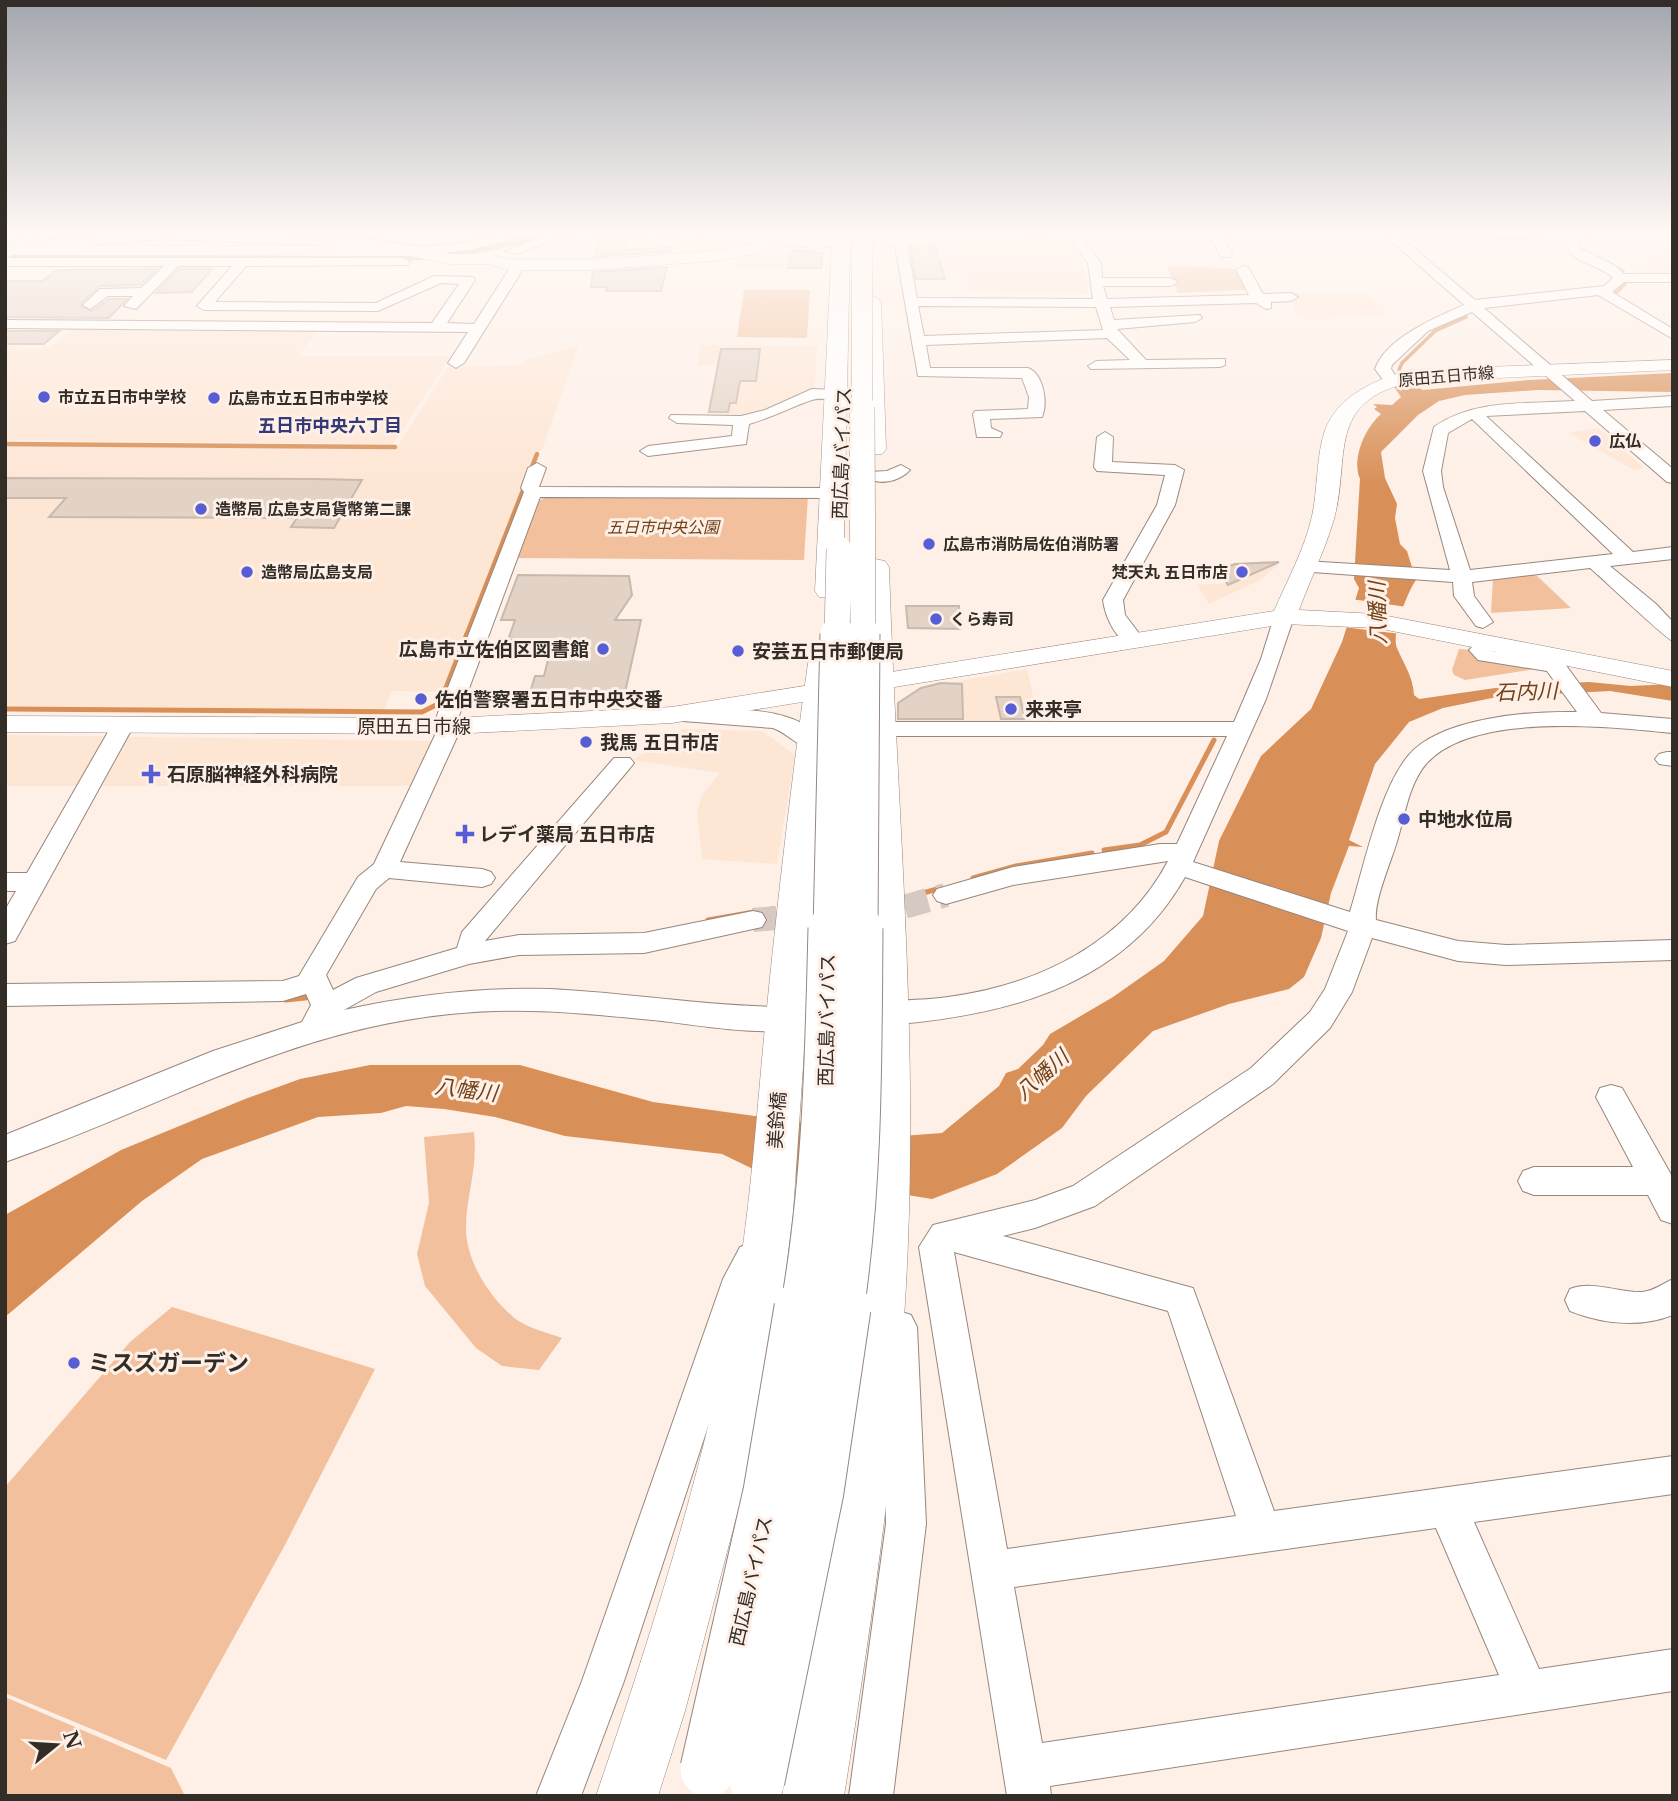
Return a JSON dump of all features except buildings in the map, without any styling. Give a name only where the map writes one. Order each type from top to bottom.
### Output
[{"type":"highway","name":"西広島バイパス","points":[[784,1023],[815,745],[830,578],[836,394],[845,316]]},
{"type":"highway","name":"西広島バイパス","points":[[746,1787],[816,1491],[851,1224],[859,1106],[863,793],[856,316]]},
{"type":"highway","name":"西広島バイパス","points":[[862,316],[875,476],[876,677],[890,1023]]},
{"type":"highway","name":"美鈴橋","points":[[628,1796],[655,1711],[728,1450],[757,1310],[769,1221],[784,1023]]},
{"type":"highway","points":[[746,1787],[866,1465],[885,1230],[890,1023]]},
{"type":"main road","name":"原田五日市線","points":[[1287,610],[1312,567],[1323,518],[1335,430],[1349,409],[1399,379],[1673,365]]},
{"type":"main road","name":"原田五日市線","points":[[5,724],[448,726],[671,715],[820,691],[876,677],[1287,610],[1323,610],[1377,621],[1467,628],[1663,663]]},
{"type":"main road","name":"原田五日市線","points":[[1467,628],[1595,664],[1673,679]]},
{"type":"street","points":[[317,326],[324,316]]},
{"type":"street","points":[[437,327],[444,316]]},
{"type":"street","points":[[456,363],[486,316]]},
{"type":"street","points":[[914,316],[923,373],[1028,373],[1037,397],[1036,414],[981,414],[983,433],[994,433]]},
{"type":"street","points":[[949,316],[962,321],[1054,320],[1110,329],[1195,319],[1193,316]]},
{"type":"street","points":[[918,341],[962,321],[1054,320],[1066,316]]},
{"type":"street","points":[[1106,316],[1110,329],[1143,365]]},
{"type":"street","points":[[1399,379],[1383,369],[1423,328],[1450,316]]},
{"type":"street","points":[[1484,316],[1673,478]]},
{"type":"street","points":[[1642,316],[1673,335]]},
{"type":"street","points":[[5,324],[479,328]]},
{"type":"street","points":[[1377,353],[1396,356]]},
{"type":"street","points":[[1096,366],[1220,362]]},
{"type":"street","points":[[965,375],[969,394]]},
{"type":"street","points":[[677,418],[741,421],[771,413],[811,394],[836,394]]},
{"type":"street","points":[[1467,628],[1464,596],[1452,576],[1434,487],[1433,456],[1440,431],[1458,418],[1474,413],[1583,402],[1673,401]]},
{"type":"street","points":[[1474,413],[1628,558]]},
{"type":"street","points":[[648,451],[669,443],[740,440],[741,421]]},
{"type":"street","points":[[1105,436],[1103,467],[1175,470],[1166,505],[1113,600],[1115,616],[1129,634]]},
{"type":"street","points":[[317,1018],[312,975],[367,883],[384,869],[448,726],[533,492],[530,488],[537,468]]},
{"type":"street","points":[[875,476],[891,476],[901,470]]},
{"type":"street","points":[[533,492],[832,493]]},
{"type":"street","points":[[1312,567],[1452,576],[1673,553]]},
{"type":"street","points":[[1594,562],[1649,608],[1673,635]]},
{"type":"street","points":[[317,1018],[502,1000],[565,1001],[784,1023],[890,1023],[981,1003],[1030,988],[1091,960],[1132,929],[1186,864],[1241,729],[1275,655],[1287,610]]},
{"type":"street","points":[[1480,650],[1485,656],[1553,665],[1591,715]]},
{"type":"street","points":[[671,715],[776,721],[797,729],[815,745]]},
{"type":"street","points":[[1673,726],[1591,715],[1496,724],[1462,734],[1424,752],[1407,774],[1362,915],[1355,924],[1338,992],[1321,1020],[1262,1076],[1084,1196],[1035,1214],[945,1235],[936,1247],[1026,1782],[1527,1691],[1673,1670]]},
{"type":"street","points":[[5,934],[123,725]]},
{"type":"street","points":[[878,729],[1241,729]]},
{"type":"street","points":[[1625,735],[1673,732]]},
{"type":"street","points":[[469,954],[472,939],[622,763]]},
{"type":"street","points":[[946,895],[1013,876],[1160,852],[1186,864],[1355,924],[1458,951],[1506,955],[1673,950]]},
{"type":"street","points":[[384,869],[482,878]]},
{"type":"street","points":[[5,882],[35,882]]},
{"type":"street","points":[[5,1149],[110,1108],[317,1018],[366,985],[469,954],[519,945],[644,943],[753,920]]},
{"type":"street","points":[[5,995],[283,991],[313,982]]},
{"type":"street","points":[[1611,1097],[1673,1210]]},
{"type":"street","points":[[1534,1181],[1657,1181]]},
{"type":"street","points":[[558,1796],[603,1681],[740,1279],[769,1221]]},
{"type":"street","points":[[871,1796],[906,1524],[899,1305],[885,1230]]},
{"type":"street","points":[[945,1235],[1181,1299],[1261,1531]]},
{"type":"street","points":[[1582,1300],[1644,1308],[1668,1301],[1673,1295]]},
{"type":"street","points":[[1009,1568],[1673,1475]]},
{"type":"street","points":[[1446,1505],[1527,1691]]},
{"type":"shaded area","points":[[1302,316],[1355,316],[1309,320]]},
{"type":"shaded area","name":"広島市立五日市中学校","points":[[75,326],[318,328],[299,356],[451,356],[393,444],[5,440],[5,346],[17,346],[14,349],[51,348]]},
{"type":"shaded area","name":"造幣局広島支局","points":[[579,345],[542,450],[536,453],[442,692],[392,691],[384,710],[5,708],[5,445],[396,448],[449,366],[519,365],[530,359]]},
{"type":"shaded area","points":[[701,345],[817,345],[815,389],[751,415],[707,413],[717,365],[697,365]]},
{"type":"shaded area","points":[[1598,428],[1644,468],[1634,470],[1568,433]]},
{"type":"shaded area","points":[[1274,562],[1278,565],[1260,580],[1209,604],[1197,585],[1227,583],[1217,564]]},
{"type":"shaded area","points":[[1027,669],[1035,705],[1053,704],[1059,725],[894,723],[897,704],[920,688]]},
{"type":"shaded area","points":[[683,729],[762,731],[795,755],[777,864],[702,859],[697,813],[702,795],[720,773],[632,760]]},
{"type":"shaded area","points":[[5,735],[434,741],[413,786],[5,786]]},
{"type":"green space","points":[[740,316],[808,316],[807,338],[737,337]]},
{"type":"green space","name":"五日市中央公園","points":[[808,495],[804,560],[518,558],[539,501],[548,496]]},
{"type":"green space","points":[[1535,574],[1571,608],[1491,613],[1493,578]]},
{"type":"green space","points":[[1459,649],[1474,650],[1535,669],[1465,680],[1454,675],[1452,670]]},
{"type":"green space","points":[[474,1132],[474,1159],[466,1228],[470,1254],[489,1291],[507,1312],[527,1325],[562,1338],[539,1370],[502,1366],[476,1348],[425,1286],[417,1254],[429,1203],[424,1137]]},
{"type":"green space","points":[[172,1307],[375,1369],[285,1545],[166,1760],[5,1693],[5,1487],[130,1342]]},
{"type":"green space","points":[[5,1697],[171,1768],[185,1796],[5,1796]]},
{"type":"water","points":[[1673,373],[1673,392],[1537,390],[1465,395],[1439,401],[1418,415],[1381,452],[1385,478],[1397,504],[1395,518],[1400,544],[1407,551],[1416,580],[1408,594],[1396,633],[1397,648],[1410,676],[1414,695],[1419,699],[1516,685],[1589,682],[1631,686],[1673,684],[1673,701],[1610,691],[1497,697],[1443,708],[1409,722],[1375,764],[1349,840],[1363,847],[1349,846],[1331,893],[1321,938],[1304,977],[1289,989],[1229,1004],[1153,1031],[1086,1096],[1062,1128],[997,1174],[932,1199],[755,1170],[722,1154],[565,1136],[495,1117],[444,1109],[406,1106],[381,1113],[318,1117],[202,1159],[142,1201],[5,1317],[5,1215],[121,1150],[245,1099],[300,1079],[370,1065],[520,1065],[653,1102],[902,1136],[942,1133],[999,1086],[1006,1073],[1018,1069],[1043,1045],[1050,1034],[1113,997],[1164,961],[1203,916],[1219,841],[1261,756],[1311,709],[1342,642],[1359,588],[1354,579],[1360,479],[1357,462],[1365,435],[1381,414],[1374,409],[1377,407],[1373,404],[1392,405],[1401,397],[1393,385],[1405,380],[1423,390],[1529,380]]},
{"type":"pier","points":[[1351,599],[1407,607],[1401,634],[1343,627]]},
{"type":"waterway","points":[[1404,380],[1399,370],[1402,363],[1435,331],[1466,317]]},
{"type":"waterway","points":[[5,444],[395,447]]},
{"type":"waterway","points":[[530,472],[537,454]]},
{"type":"waterway","points":[[466,636],[525,485]]},
{"type":"waterway","points":[[5,709],[422,712],[440,703],[467,634]]},
{"type":"waterway","points":[[1104,850],[1140,845],[1166,832],[1214,740]]},
{"type":"waterway","points":[[973,878],[1016,866],[1092,853]]},
{"type":"waterway","points":[[913,896],[937,889]]},
{"type":"waterway","points":[[708,920],[772,909]]},
{"type":"waterway","points":[[286,999],[305,997]]},
{"type":"tunnel","points":[[870,911],[900,908],[946,895]]},
{"type":"tunnel","points":[[753,920],[811,915]]},
{"type":"place","name":"市立五日市中学校","points":[[44,397]]},
{"type":"place","name":"広島市立五日市中学校","points":[[214,398]]},
{"type":"place","name":"広仏","points":[[1595,441]]},
{"type":"place","name":"造幣局 広島支局貨幣第二課","points":[[201,509]]},
{"type":"place","name":"広島市消防局佐伯消防署","points":[[929,544]]},
{"type":"place","name":"造幣局広島支局","points":[[247,572]]},
{"type":"place","name":"梵天丸 五日市店","points":[[1242,572]]},
{"type":"place","name":"くら寿司","points":[[936,619]]},
{"type":"place","name":"広島市立佐伯区図書館","points":[[603,649]]},
{"type":"place","name":"安芸五日市郵便局","points":[[738,651]]},
{"type":"place","name":"佐伯警察署五日市中央交番","points":[[421,699]]},
{"type":"place","name":"来来亭","points":[[1011,709]]},
{"type":"place","name":"我馬 五日市店","points":[[586,742]]},
{"type":"place","name":"石原脳神経外科病院","points":[[151,774]]},
{"type":"place","name":"中地水位局","points":[[1404,819]]},
{"type":"place","name":"レデイ薬局 五日市店","points":[[465,834]]},
{"type":"place","name":"ミスズガーデン","points":[[74,1363]]},
{"type":"district","name":"五日市中央六丁目","points":[[330,426]]},
{"type":"water label","name":"八幡川","points":[[1378,613]]},
{"type":"water label","name":"石内川","points":[[1526,692]]},
{"type":"water label","name":"八幡川","points":[[1042,1075]]},
{"type":"water label","name":"八幡川","points":[[466,1090]]}]
